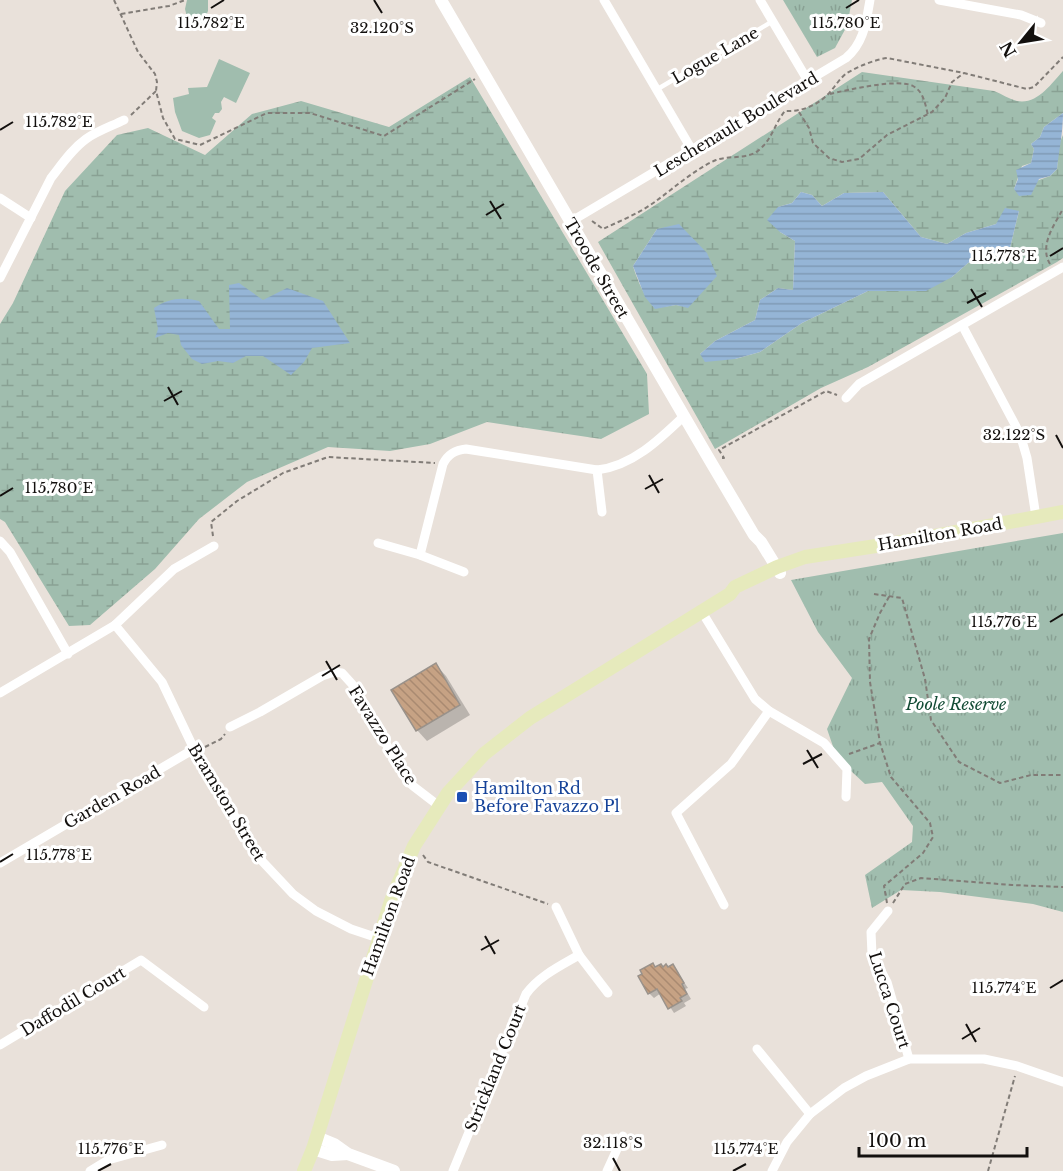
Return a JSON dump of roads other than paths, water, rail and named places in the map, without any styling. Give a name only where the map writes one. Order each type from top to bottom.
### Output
[{"type":"main road","name":"Hamilton Road","points":[[304,1171],[315,1143],[378,938],[414,846],[439,806],[476,761],[530,718],[730,594],[739,595],[775,572],[807,563],[817,556],[1063,512]]},
{"type":"street","name":"Troode Street","points":[[441,0],[754,535],[755,546],[775,572]]},
{"type":"street","points":[[604,0],[692,150]]},
{"type":"street","points":[[760,0],[808,81]]},
{"type":"street","name":"Leschenault Boulevard","points":[[570,222],[854,52],[863,36],[870,0]]},
{"type":"street","points":[[940,0],[1021,15],[1041,23]]},
{"type":"street","points":[[0,278],[51,178],[87,138],[124,120]]},
{"type":"street","points":[[0,198],[31,218]]},
{"type":"street","points":[[846,399],[859,384],[1059,269]]},
{"type":"street","points":[[962,325],[1020,434],[1027,458],[1036,517]]},
{"type":"street","points":[[420,555],[443,464],[452,453],[466,449],[597,470],[609,469],[638,455],[684,416]]},
{"type":"street","points":[[597,470],[602,512]]},
{"type":"street","points":[[0,541],[10,552],[68,654]]},
{"type":"street","points":[[378,543],[420,555],[464,572]]},
{"type":"street","points":[[0,693],[115,625],[174,569],[214,546]]},
{"type":"street","points":[[702,612],[755,699],[769,711],[824,743],[847,769],[846,797]]},
{"type":"street","name":"Bramston Street","points":[[115,625],[162,682],[194,749],[262,861],[279,880],[316,911],[334,921],[378,938]]},
{"type":"street","name":"Favazzo Place","points":[[230,727],[322,676],[334,672],[342,673],[352,684],[405,777],[439,806]]},
{"type":"street","points":[[724,905],[675,813],[731,764],[769,711]]},
{"type":"street","name":"Garden Road","points":[[0,863],[194,749]]},
{"type":"street","points":[[556,907],[579,955],[608,993]]},
{"type":"street","name":"Lucca Court","points":[[888,911],[872,932],[872,954],[887,982],[909,1059]]},
{"type":"street","name":"Strickland Court","points":[[453,1171],[520,1004],[532,986],[579,955]]},
{"type":"street","name":"Daffodil Court","points":[[0,1045],[141,960],[204,1007]]},
{"type":"street","points":[[757,1049],[810,1114]]},
{"type":"street","points":[[772,1171],[787,1142],[810,1114],[844,1088],[866,1076],[909,1059],[984,1059],[1017,1066],[1063,1082]]},
{"type":"street","points":[[607,1171],[623,1136]]},
{"type":"street","points":[[315,1143],[332,1155],[348,1154],[394,1171]]},
{"type":"street","points":[[90,1171],[108,1160],[162,1145]]},
{"type":"lane","name":"Logue Lane","points":[[656,90],[773,21]]},
{"type":"water","points":[[1063,113],[1057,169],[1050,176],[1039,179],[1031,195],[1019,196],[1014,189],[1018,179],[1016,170],[1031,163],[1034,149],[1031,144],[1040,137],[1044,127]]},
{"type":"water","points":[[801,192],[812,195],[822,206],[844,193],[883,192],[921,237],[947,244],[966,233],[996,224],[1005,208],[1019,211],[1007,260],[990,251],[968,263],[952,277],[926,291],[868,291],[802,323],[760,352],[735,359],[705,362],[700,354],[715,341],[755,320],[760,300],[778,288],[793,290],[795,241],[780,232],[767,220],[778,207],[792,203]]},
{"type":"water","points":[[679,224],[707,253],[717,276],[688,308],[676,305],[655,309],[645,297],[633,266],[657,229]]},
{"type":"water","points":[[239,283],[263,300],[287,288],[323,301],[350,343],[312,348],[304,362],[291,375],[263,356],[246,356],[233,363],[218,361],[202,364],[192,359],[181,345],[179,335],[168,333],[155,338],[158,329],[154,308],[176,299],[199,301],[219,329],[230,329],[229,285]]},
{"type":"place","name":"Hamilton Rd Before Favazzo Pl","points":[[462,797]]},
{"type":"park label","name":"Poole Reserve","points":[[956,704]]}]
